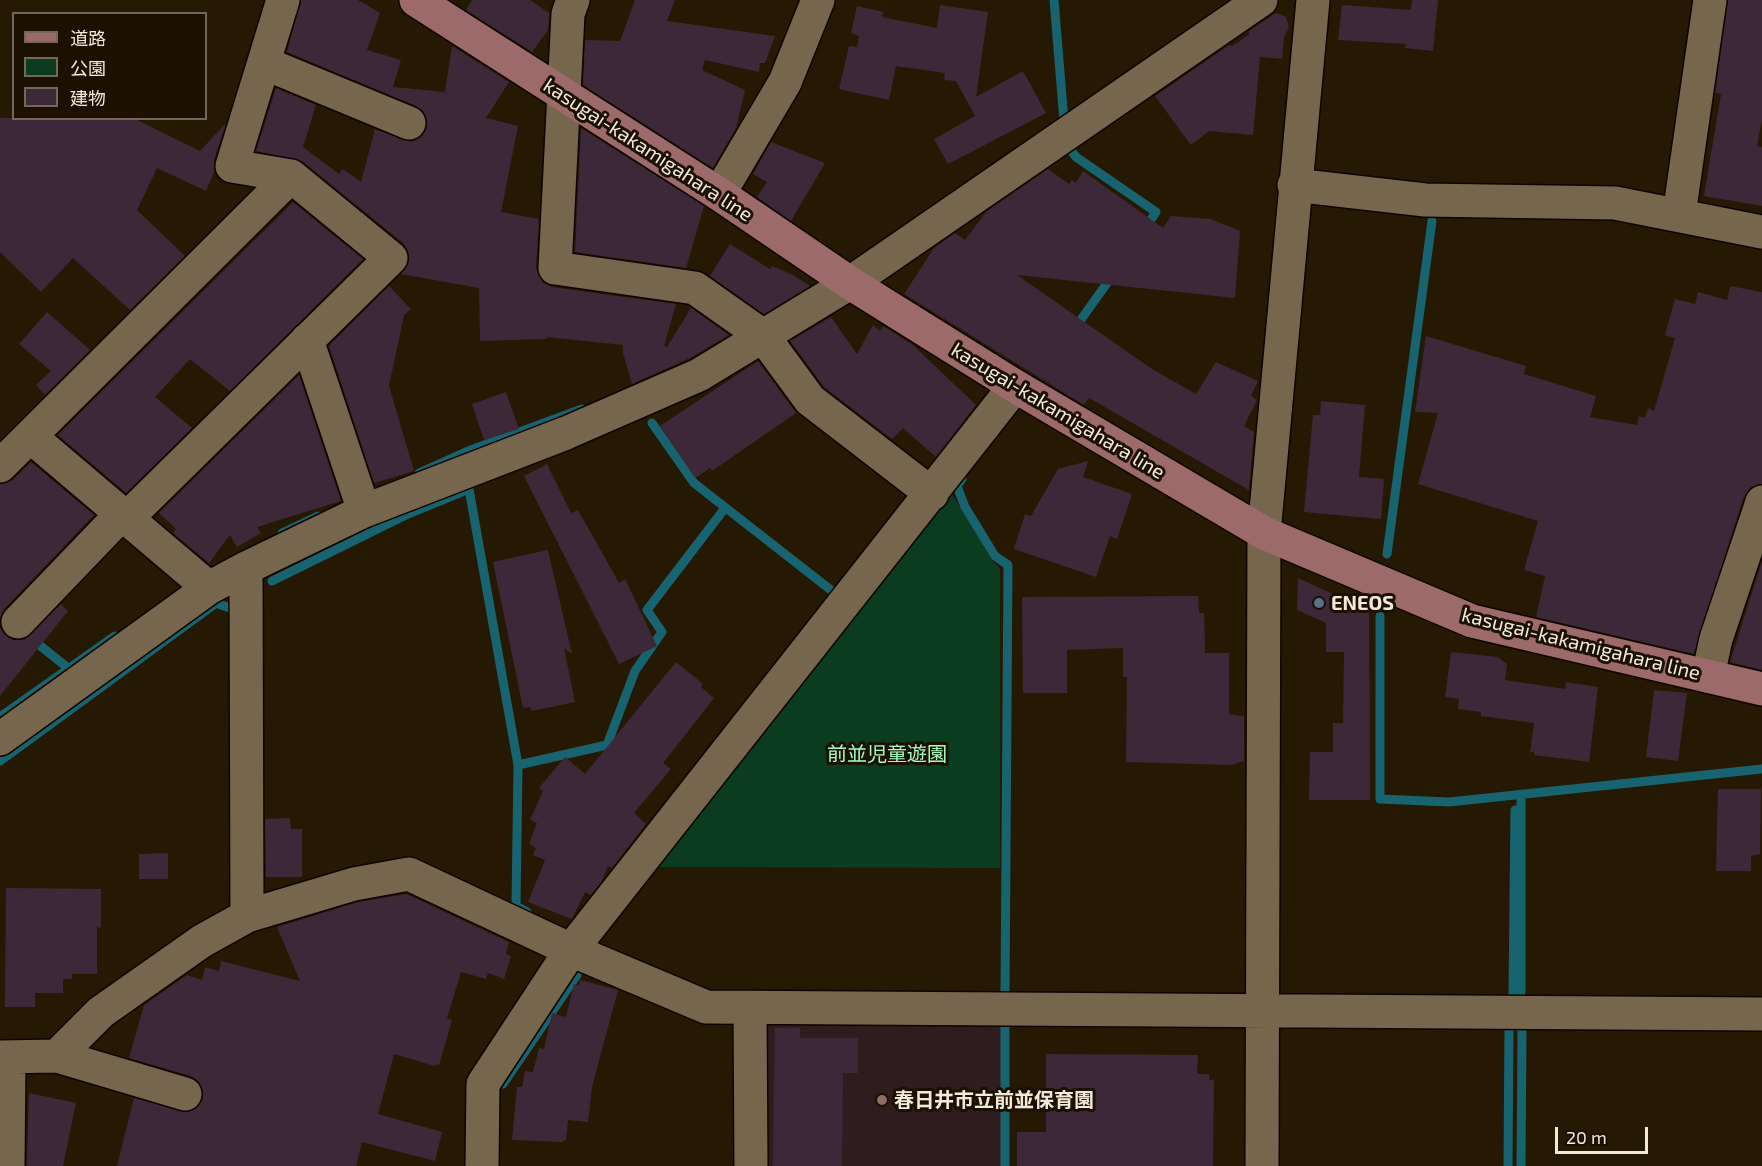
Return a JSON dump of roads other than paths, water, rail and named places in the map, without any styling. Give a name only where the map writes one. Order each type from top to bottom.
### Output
[{"type":"main road","name":"kasugai-kakamigahara line","points":[[416,0],[719,194],[850,283],[1015,386],[1264,533],[1472,621],[1762,689]]},
{"type":"street","points":[[18,622],[114,522],[128,517],[391,258],[291,176],[232,166],[283,0]]},
{"type":"street","points":[[719,194],[785,82],[818,0]]},
{"type":"street","points":[[0,739],[209,588],[246,568],[364,511],[566,433],[699,375],[850,283],[1261,0]]},
{"type":"street","points":[[1262,1166],[1264,533],[1294,185],[1313,0]]},
{"type":"street","points":[[1679,215],[1710,0]]},
{"type":"street","points":[[563,5],[566,97],[555,268],[695,288],[763,336],[810,400],[932,494]]},
{"type":"street","points":[[264,63],[409,123]]},
{"type":"street","points":[[0,466],[32,437],[291,176]]},
{"type":"street","points":[[1294,185],[1425,200],[1615,203],[1762,232]]},
{"type":"street","points":[[307,340],[364,511]]},
{"type":"street","points":[[482,1166],[483,1084],[570,950],[1015,386]]},
{"type":"street","points":[[32,437],[209,588]]},
{"type":"street","points":[[1708,676],[1716,639],[1762,502]]},
{"type":"street","points":[[246,568],[247,916]]},
{"type":"street","points":[[57,1056],[101,1012],[202,941],[247,916],[354,884],[409,874],[570,950],[706,1007],[1762,1014]]},
{"type":"street","points":[[750,1008],[751,1166]]},
{"type":"street","points":[[8,1166],[4,1057],[57,1056],[185,1094]]},
{"type":"waterway","points":[[1054,0],[1064,121]]},
{"type":"waterway","points":[[1070,149],[1076,157],[1156,212],[1144,230]]},
{"type":"waterway","points":[[1387,554],[1432,221]]},
{"type":"waterway","points":[[1075,328],[1112,276]]},
{"type":"waterway","points":[[419,473],[468,451],[582,409]]},
{"type":"waterway","points":[[652,423],[694,483],[836,594],[839,589]]},
{"type":"waterway","points":[[962,479],[957,486],[965,507],[995,556],[1008,565],[1005,994]]},
{"type":"waterway","points":[[272,581],[408,514],[469,489],[518,765],[516,906],[527,912]]},
{"type":"waterway","points":[[518,765],[607,745],[635,671],[662,632],[647,610],[725,508]]},
{"type":"waterway","points":[[282,533],[318,516]]},
{"type":"waterway","points":[[0,761],[216,603],[235,610],[235,617]]},
{"type":"waterway","points":[[1380,616],[1380,799],[1449,802],[1762,769]]},
{"type":"waterway","points":[[0,717],[115,636]]},
{"type":"waterway","points":[[33,640],[68,668]]},
{"type":"waterway","points":[[1521,794],[1521,992]]},
{"type":"waterway","points":[[1513,994],[1515,810]]},
{"type":"waterway","points":[[503,1084],[577,975]]},
{"type":"waterway","points":[[1005,1023],[1005,1166]]},
{"type":"waterway","points":[[1508,1166],[1509,1026],[1516,1026]]},
{"type":"waterway","points":[[1521,1166],[1522,1030]]},
{"type":"place","name":"ENEOS","points":[[1319,603]]},
{"type":"place","name":"春日井市立前並保育園","points":[[882,1100]]},
{"type":"park label","name":"前並児童遊園","points":[[887,754]]}]
